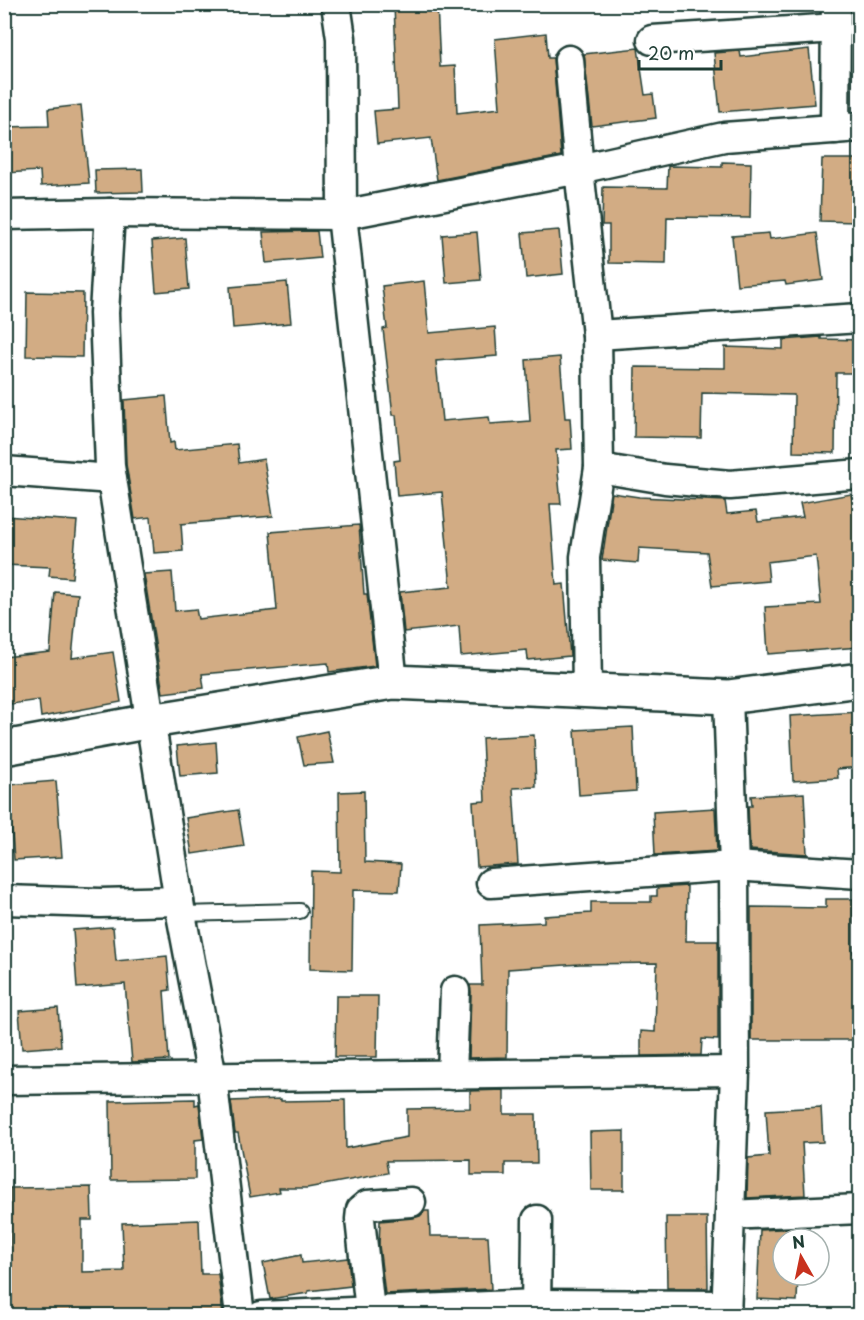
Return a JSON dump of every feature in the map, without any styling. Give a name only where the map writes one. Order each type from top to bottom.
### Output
[{"type":"street","points":[[336,4],[341,38],[342,215],[393,682]]},
{"type":"street","points":[[4,215],[110,213],[342,215],[579,169],[724,137],[847,128],[836,16],[652,40]]},
{"type":"street","points":[[569,60],[597,335],[599,468],[585,557],[588,690]]},
{"type":"street","points":[[110,213],[104,313],[112,479],[180,908],[212,1077],[240,1316]]},
{"type":"street","points":[[597,335],[860,318]]},
{"type":"street","points":[[599,468],[665,479],[730,485],[860,474]]},
{"type":"street","points":[[4,471],[112,479]]},
{"type":"street","points":[[4,748],[151,721],[393,682],[728,697],[860,680]]},
{"type":"street","points":[[261,1316],[536,1310],[726,1310],[735,1071],[734,866],[728,697]]},
{"type":"street","points":[[491,883],[734,866],[860,874]]},
{"type":"street","points":[[4,900],[180,908]]},
{"type":"street","points":[[452,1075],[455,991]]},
{"type":"street","points":[[4,1080],[735,1071]]},
{"type":"street","points":[[381,1312],[360,1219],[361,1210],[367,1205],[411,1202]]},
{"type":"street","points":[[730,1215],[860,1209]]},
{"type":"street","points":[[536,1310],[537,1220]]},
{"type":"lane","points":[[180,908],[300,911]]},
{"type":"building","points":[[394,4],[437,4],[440,67],[455,66],[457,113],[500,108],[495,39],[546,33],[548,58],[553,58],[561,156],[437,180],[431,138],[377,144],[374,111],[398,109]]},
{"type":"building","points":[[638,48],[645,95],[653,94],[656,118],[592,126],[584,54]]},
{"type":"building","points":[[809,49],[815,104],[720,112],[714,53],[740,51],[741,57]]},
{"type":"building","points":[[81,105],[89,183],[41,186],[40,171],[4,173],[4,127],[49,126],[48,109]]},
{"type":"building","points":[[822,159],[857,159],[856,222],[820,221]]},
{"type":"building","points":[[722,162],[751,163],[750,218],[667,217],[666,264],[609,263],[609,225],[602,225],[603,187],[667,188],[668,166],[722,167]]},
{"type":"building","points":[[142,169],[143,192],[96,193],[95,170]]},
{"type":"building","points":[[559,230],[563,274],[526,278],[522,233]]},
{"type":"building","points":[[317,231],[320,258],[266,263],[263,232]]},
{"type":"building","points":[[477,232],[481,280],[446,283],[442,235]]},
{"type":"building","points":[[769,233],[770,239],[817,233],[823,280],[786,285],[785,281],[737,285],[732,236]]},
{"type":"building","points":[[185,238],[189,289],[156,292],[152,241]]},
{"type":"building","points":[[424,281],[429,333],[495,327],[497,356],[436,361],[442,421],[489,417],[490,424],[530,421],[526,360],[560,357],[565,418],[570,418],[572,449],[556,450],[561,504],[550,504],[556,585],[564,584],[570,656],[528,660],[527,650],[461,656],[459,626],[404,632],[400,592],[451,587],[442,492],[397,496],[394,461],[400,460],[396,415],[393,415],[383,329],[387,328],[382,286]]},
{"type":"building","points":[[287,282],[291,323],[233,328],[230,287]]},
{"type":"building","points":[[27,292],[83,293],[82,357],[26,356]]},
{"type":"building","points":[[821,337],[821,339],[860,340],[860,373],[836,373],[835,453],[793,452],[794,395],[702,393],[701,438],[634,437],[635,367],[725,368],[725,347],[783,349],[783,340]]},
{"type":"building","points":[[166,396],[170,443],[174,442],[175,450],[237,444],[239,463],[264,459],[273,516],[181,524],[183,551],[154,553],[151,517],[135,519],[126,464],[124,400]]},
{"type":"building","points":[[612,493],[639,497],[725,501],[727,514],[756,511],[758,522],[803,517],[800,503],[851,494],[860,542],[860,647],[768,654],[765,607],[821,604],[816,556],[767,562],[769,581],[712,586],[707,552],[639,548],[638,563],[602,560]]},
{"type":"building","points":[[4,516],[77,521],[72,578],[49,576],[50,567],[4,565]]},
{"type":"building","points":[[359,525],[364,594],[367,594],[375,666],[329,672],[328,663],[202,674],[204,688],[163,693],[144,574],[172,572],[175,611],[196,609],[198,619],[277,610],[270,532]]},
{"type":"building","points":[[55,592],[78,594],[72,658],[113,652],[121,702],[41,717],[39,700],[4,705],[4,657],[50,652]]},
{"type":"building","points":[[860,712],[860,767],[837,769],[838,778],[793,781],[790,716]]},
{"type":"building","points":[[633,727],[636,791],[579,795],[575,730]]},
{"type":"building","points":[[327,731],[334,763],[304,765],[298,737]]},
{"type":"building","points":[[534,735],[536,787],[513,788],[518,864],[477,867],[473,802],[485,801],[482,738]]},
{"type":"building","points":[[216,742],[218,773],[180,776],[177,746]]},
{"type":"building","points":[[56,781],[62,857],[14,860],[8,785]]},
{"type":"building","points":[[364,791],[365,862],[401,864],[399,891],[353,890],[352,970],[310,969],[311,871],[340,872],[339,792]]},
{"type":"building","points":[[804,793],[807,854],[750,850],[748,806],[752,806],[751,796]]},
{"type":"building","points":[[715,808],[717,851],[655,855],[653,812]]},
{"type":"building","points":[[238,810],[244,846],[192,854],[186,818]]},
{"type":"building","points":[[687,886],[686,941],[718,941],[718,1040],[702,1039],[701,1055],[641,1056],[641,1031],[655,1032],[657,963],[580,964],[508,969],[507,1057],[469,1058],[470,985],[482,985],[480,925],[544,922],[544,916],[591,913],[591,902],[651,902],[651,896],[657,896],[657,888]]},
{"type":"building","points":[[826,899],[853,899],[853,953],[860,953],[860,1040],[751,1040],[751,907],[826,908]]},
{"type":"building","points":[[113,927],[116,961],[167,956],[170,990],[164,991],[169,1060],[132,1062],[125,984],[77,988],[73,930]]},
{"type":"building","points":[[336,996],[378,996],[377,1057],[335,1057]]},
{"type":"building","points":[[58,1008],[61,1046],[22,1049],[19,1011]]},
{"type":"building","points":[[504,1090],[504,1114],[536,1114],[537,1163],[505,1163],[505,1175],[471,1175],[471,1160],[386,1161],[388,1173],[307,1188],[279,1188],[280,1192],[250,1197],[238,1133],[235,1133],[231,1101],[345,1100],[346,1148],[407,1137],[407,1109],[470,1108],[470,1091]]},
{"type":"building","points":[[195,1099],[195,1105],[199,1104],[203,1139],[195,1140],[195,1179],[111,1180],[110,1101]]},
{"type":"building","points":[[821,1107],[823,1142],[802,1143],[805,1195],[747,1198],[748,1158],[769,1156],[766,1110]]},
{"type":"building","points":[[624,1131],[624,1190],[591,1190],[590,1132]]},
{"type":"building","points":[[91,1187],[92,1220],[82,1220],[82,1272],[124,1271],[122,1223],[199,1220],[201,1274],[218,1274],[223,1316],[4,1316],[4,1273],[10,1273],[10,1188]]},
{"type":"building","points":[[429,1211],[430,1236],[488,1236],[491,1289],[385,1294],[379,1245],[380,1221],[413,1218]]},
{"type":"building","points":[[666,1217],[707,1217],[708,1288],[667,1288]]},
{"type":"building","points":[[771,1229],[771,1287],[798,1287],[797,1301],[757,1299],[760,1230]]},
{"type":"building","points":[[301,1255],[302,1263],[348,1258],[351,1286],[308,1291],[308,1293],[270,1299],[263,1263]]}]
